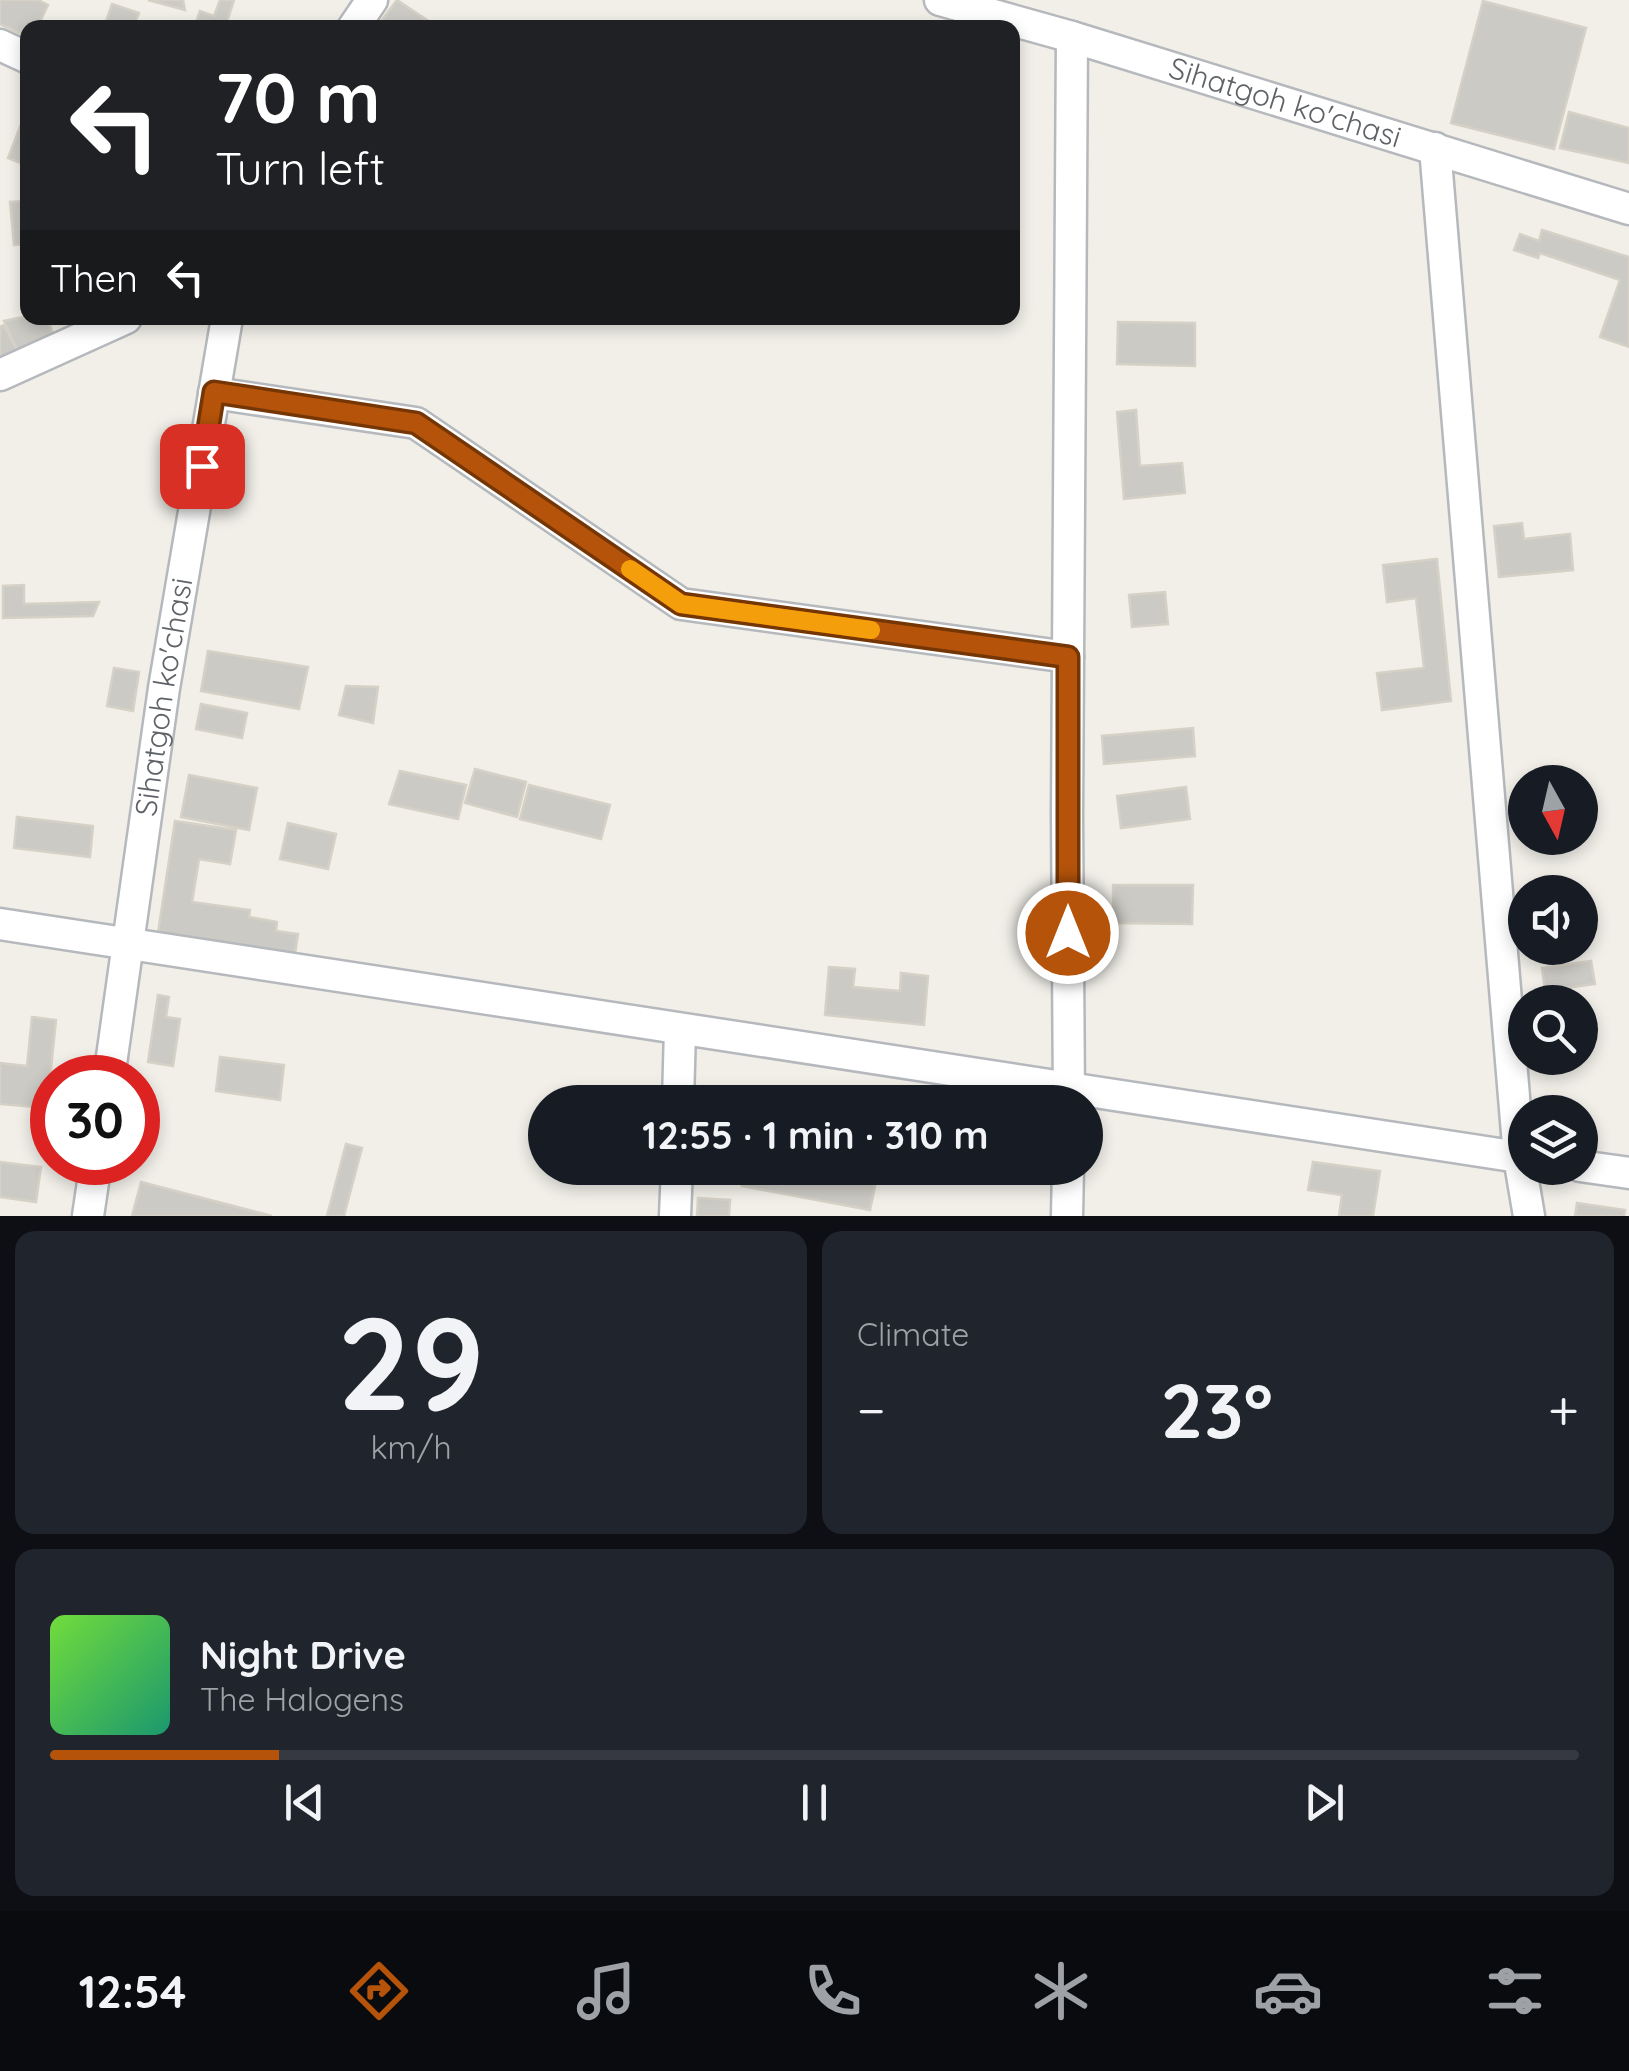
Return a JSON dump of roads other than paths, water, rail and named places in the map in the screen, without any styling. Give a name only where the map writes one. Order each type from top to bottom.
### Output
[{"type":"street","name":"Sihatgoh ko'chasi","points":[[940,0],[1011,20]]},
{"type":"street","name":"Sihatgoh ko'chasi","points":[[1020,22],[1629,210]]},
{"type":"street","points":[[1069,1085],[1072,37]]},
{"type":"street","points":[[1435,148],[1517,1095]]},
{"type":"street","points":[[0,375],[111,325]]},
{"type":"street","name":"Sihatgoh ko'chasi","points":[[111,1055],[164,688],[227,325]]},
{"type":"street","points":[[214,392],[416,423],[681,604],[1068,657]]},
{"type":"street","points":[[0,924],[680,1029],[1005,1085]]},
{"type":"street","points":[[678,1085],[680,1029]]},
{"type":"street","points":[[1103,1101],[1508,1156]]},
{"type":"street","points":[[1598,1169],[1629,1173]]},
{"type":"street","points":[[88,1216],[93,1185]]},
{"type":"street","points":[[676,1185],[676,1216]]},
{"type":"street","points":[[1067,1216],[1068,1185]]},
{"type":"street","points":[[1525,1185],[1529,1216]]}]
